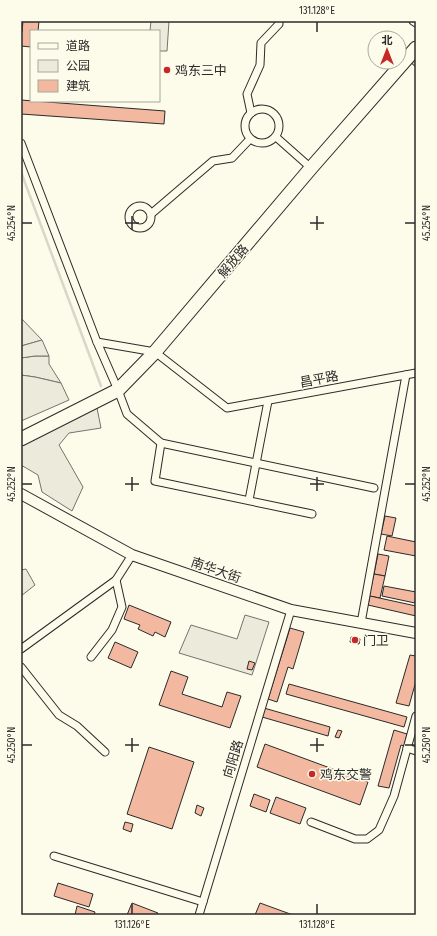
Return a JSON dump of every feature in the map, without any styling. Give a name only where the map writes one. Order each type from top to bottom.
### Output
[{"type":"highway","name":"解放路","points":[[21,438],[118,390],[155,352],[311,168],[416,48]]},
{"type":"main road","name":"南华大街","points":[[21,494],[132,555],[291,610],[416,632]]},
{"type":"street","points":[[251,113],[247,94],[260,65],[261,43],[279,24],[280,21]]},
{"type":"street","points":[[262,108],[273,112],[277,116],[280,126],[276,137],[266,143],[260,144],[250,139],[245,128],[247,117],[251,113],[262,108]]},
{"type":"street","points":[[276,137],[311,168]]},
{"type":"street","points":[[151,214],[213,161],[232,158],[250,139]]},
{"type":"street","points":[[21,143],[97,342],[127,414],[162,443],[374,488]]},
{"type":"street","points":[[97,342],[155,352]]},
{"type":"street","name":"昌平路","points":[[155,352],[227,408],[416,374]]},
{"type":"street","points":[[361,623],[406,375]]},
{"type":"street","points":[[249,500],[268,401]]},
{"type":"street","points":[[162,443],[155,480],[312,514]]},
{"type":"street","points":[[21,649],[116,580],[132,555]]},
{"type":"street","points":[[91,657],[112,630],[122,607],[116,580]]},
{"type":"street","name":"向阳路","points":[[199,915],[291,610]]},
{"type":"street","points":[[21,667],[60,715],[77,726],[105,752]]},
{"type":"street","points":[[311,822],[355,839],[367,839],[379,830],[394,796],[416,716]]},
{"type":"street","points":[[407,748],[416,751]]},
{"type":"street","points":[[54,856],[203,902]]},
{"type":"green space","points":[[151,21],[169,21],[167,51],[160,51],[160,30],[150,30]]},
{"type":"green space","points":[[21,318],[42,340],[21,346]]},
{"type":"green space","points":[[49,356],[49,364],[61,383],[21,375],[21,358]]},
{"type":"green space","points":[[97,408],[101,428],[69,433],[59,445],[83,487],[72,511],[42,492],[38,475],[21,465],[21,440]]},
{"type":"green space","points":[[26,569],[35,585],[21,596],[21,570]]},
{"type":"green space","points":[[245,615],[269,622],[252,675],[179,653],[191,625],[237,639]]},
{"type":"shaded area","points":[[42,340],[49,356],[21,358],[21,346]]},
{"type":"shaded area","points":[[21,375],[61,383],[69,400],[21,421]]},
{"type":"building","points":[[23,21],[39,21],[38,30],[30,30],[30,47],[21,46]]},
{"type":"building","points":[[416,53],[416,67],[410,62]]},
{"type":"building","points":[[21,100],[30,101],[30,102],[165,111],[164,124],[21,114]]},
{"type":"building","points":[[385,516],[396,518],[392,536],[381,534]]},
{"type":"building","points":[[387,536],[416,542],[416,556],[384,550]]},
{"type":"building","points":[[378,554],[389,556],[385,576],[374,574]]},
{"type":"building","points":[[374,574],[385,576],[380,598],[369,596]]},
{"type":"building","points":[[384,586],[416,592],[415,603],[382,596]]},
{"type":"building","points":[[370,596],[416,606],[416,616],[368,605]]},
{"type":"building","points":[[129,605],[171,622],[165,637],[155,632],[153,636],[138,629],[140,625],[124,619]]},
{"type":"building","points":[[290,628],[304,632],[293,669],[288,667],[277,702],[268,699]]},
{"type":"building","name":"门卫","points":[[351,637],[360,639],[359,644],[350,642]]},
{"type":"building","points":[[115,642],[138,652],[131,668],[108,658]]},
{"type":"building","points":[[410,655],[416,656],[416,681],[409,706],[396,703]]},
{"type":"building","points":[[249,661],[255,663],[252,670],[247,669]]},
{"type":"building","points":[[171,671],[188,677],[182,694],[222,707],[227,692],[241,696],[230,728],[159,705]]},
{"type":"building","points":[[289,684],[407,717],[404,727],[286,694]]},
{"type":"building","points":[[264,708],[330,727],[328,736],[262,717]]},
{"type":"building","points":[[338,730],[342,731],[339,738],[335,737]]},
{"type":"building","points":[[394,730],[407,734],[404,746],[401,745],[389,788],[378,786]]},
{"type":"building","name":"鸡东交警","points":[[265,744],[368,782],[360,805],[257,767]]},
{"type":"building","points":[[149,747],[194,762],[172,829],[127,814]]},
{"type":"building","points":[[254,794],[270,800],[266,812],[250,806]]},
{"type":"building","points":[[276,797],[306,808],[300,824],[270,813]]},
{"type":"building","points":[[197,805],[204,808],[201,816],[195,813]]},
{"type":"building","points":[[125,822],[133,824],[131,832],[123,829]]},
{"type":"building","points":[[58,883],[93,894],[89,907],[54,896]]},
{"type":"building","points":[[132,903],[158,913],[157,915],[127,915]]},
{"type":"building","points":[[260,903],[293,915],[255,915]]},
{"type":"building","points":[[77,906],[95,912],[94,915],[75,915]]},
{"type":"waterway","points":[[21,172],[101,386]]},
{"type":"place","name":"鸡东三中","points":[[167,70]]},
{"type":"place","name":"门卫","points":[[355,640]]},
{"type":"place","name":"鸡东交警","points":[[312,774]]}]
